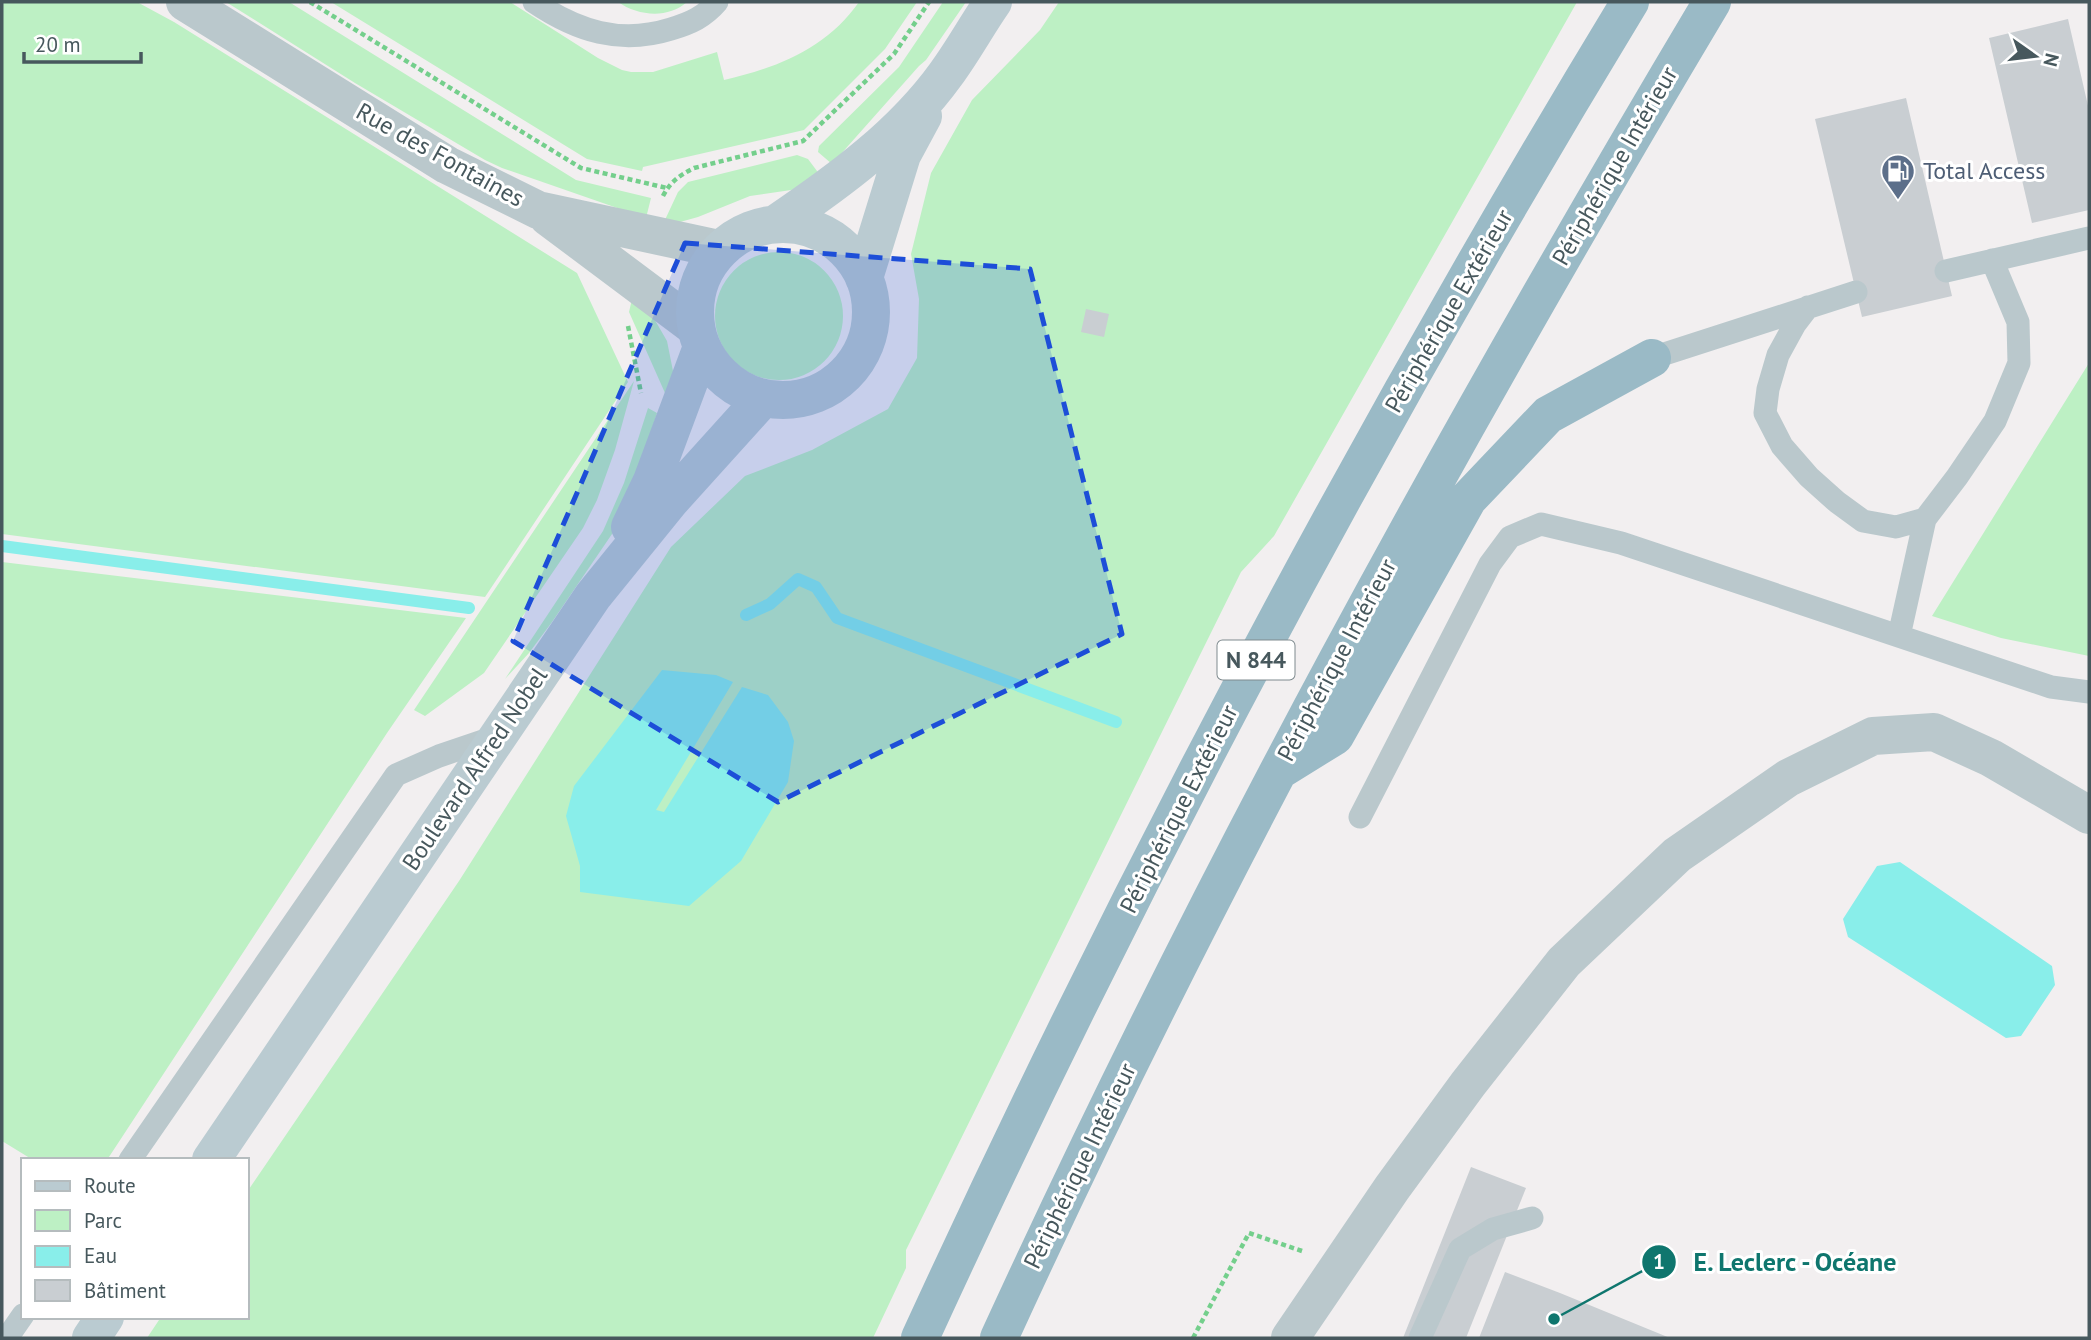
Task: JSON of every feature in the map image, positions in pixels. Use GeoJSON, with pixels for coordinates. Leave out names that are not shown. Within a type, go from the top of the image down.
{"type":"FeatureCollection","features":[{"type":"Feature","properties":{"kind":"highway","name":"Périphérique Extérieur"},"geometry":{"type":"LineString","coordinates":[[920,1338],[1075,1013],[1266,639],[1415,368],[1561,114],[1630,2]]}},
{"type":"Feature","properties":{"kind":"highway","name":"Périphérique Intérieur"},"geometry":{"type":"LineString","coordinates":[[999,1338],[1114,1095],[1364,608],[1511,344],[1712,2]]}},
{"type":"Feature","properties":{"kind":"highway"},"geometry":{"type":"LineString","coordinates":[[1278,771],[1335,736],[1468,499],[1548,415],[1652,358]]}},
{"type":"Feature","properties":{"kind":"main road"},"geometry":{"type":"LineString","coordinates":[[864,278],[902,155],[946,75],[993,2]]}},
{"type":"Feature","properties":{"kind":"main road"},"geometry":{"type":"LineString","coordinates":[[777,223],[829,187],[901,126],[946,75]]}},
{"type":"Feature","properties":{"kind":"main road"},"geometry":{"type":"LineString","coordinates":[[777,223],[808,226],[836,240],[859,265],[870,293],[871,324],[859,359],[837,383],[810,397],[777,401],[747,394],[721,377],[705,356],[698,337],[695,296],[719,249],[744,231],[777,223]]}},
{"type":"Feature","properties":{"kind":"main road"},"geometry":{"type":"LineString","coordinates":[[593,596],[652,481],[698,337]]}},
{"type":"Feature","properties":{"kind":"main road","name":"Boulevard Alfred Nobel"},"geometry":{"type":"LineString","coordinates":[[212,1158],[593,596],[670,501],[763,398]]}},
{"type":"Feature","properties":{"kind":"main road"},"geometry":{"type":"LineString","coordinates":[[91,1338],[104,1319]]}},
{"type":"Feature","properties":{"kind":"street","name":"Rue des Fontaines"},"geometry":{"type":"LineString","coordinates":[[185,2],[447,165],[538,210],[719,249]]}},
{"type":"Feature","properties":{"kind":"street"},"geometry":{"type":"LineString","coordinates":[[538,210],[625,275],[698,337]]}},
{"type":"Feature","properties":{"kind":"street"},"geometry":{"type":"LineString","coordinates":[[1290,1338],[1392,1188],[1468,1084],[1564,962],[1678,855],[1788,778],[1873,736],[1934,732],[1991,758],[2089,815]]}},
{"type":"Feature","properties":{"kind":"lane"},"geometry":{"type":"LineString","coordinates":[[534,2],[553,15],[588,30],[618,36],[651,36],[683,26],[705,16],[716,2]]}},
{"type":"Feature","properties":{"kind":"lane"},"geometry":{"type":"LineString","coordinates":[[1946,271],[2089,238]]}},
{"type":"Feature","properties":{"kind":"lane"},"geometry":{"type":"LineString","coordinates":[[1899,636],[1925,519],[1995,421],[2020,363],[2018,322],[1992,260]]}},
{"type":"Feature","properties":{"kind":"lane"},"geometry":{"type":"LineString","coordinates":[[1652,358],[1856,292]]}},
{"type":"Feature","properties":{"kind":"lane"},"geometry":{"type":"LineString","coordinates":[[1808,307],[1778,355],[1768,389],[1765,413],[1782,446],[1809,477],[1863,521],[1896,527],[1925,519]]}},
{"type":"Feature","properties":{"kind":"lane"},"geometry":{"type":"LineString","coordinates":[[1360,817],[1490,564],[1510,537],[1541,524],[1621,543],[2051,687],[2089,692]]}},
{"type":"Feature","properties":{"kind":"lane"},"geometry":{"type":"LineString","coordinates":[[131,1158],[396,775],[439,756],[498,736]]}},
{"type":"Feature","properties":{"kind":"lane"},"geometry":{"type":"LineString","coordinates":[[1420,1338],[1460,1249],[1493,1229],[1532,1218]]}},
{"type":"Feature","properties":{"kind":"lane"},"geometry":{"type":"LineString","coordinates":[[7,1338],[21,1318]]}},
{"type":"Feature","properties":{"kind":"path"},"geometry":{"type":"LineString","coordinates":[[310,2],[580,168],[667,188]]}},
{"type":"Feature","properties":{"kind":"path"},"geometry":{"type":"LineString","coordinates":[[644,234],[667,188],[678,176],[694,168],[803,141],[894,54],[929,2]]}},
{"type":"Feature","properties":{"kind":"path"},"geometry":{"type":"LineString","coordinates":[[625,275],[626,317],[642,391],[638,404]]}},
{"type":"Feature","properties":{"kind":"path"},"geometry":{"type":"LineString","coordinates":[[1193,1338],[1249,1233],[1308,1255]]}},
{"type":"Feature","properties":{"kind":"highlighted area"},"geometry":{"type":"Polygon","coordinates":[[[685,243],[1030,269],[1122,634],[778,802],[513,641],[685,243]]]}},
{"type":"Feature","properties":{"kind":"green space"},"geometry":{"type":"Polygon","coordinates":[[[2,2],[137,2],[174,22],[577,273],[628,382],[485,597],[2,534],[2,2]]]}},
{"type":"Feature","properties":{"kind":"green space"},"geometry":{"type":"Polygon","coordinates":[[[226,2],[289,2],[576,180],[651,198],[646,218],[485,160],[226,2]]]}},
{"type":"Feature","properties":{"kind":"green space"},"geometry":{"type":"Polygon","coordinates":[[[331,2],[510,2],[598,58],[622,70],[653,72],[717,52],[724,80],[763,69],[799,54],[832,32],[859,2],[917,2],[885,49],[804,130],[643,167],[642,171],[587,159],[331,2]]]}},
{"type":"Feature","properties":{"kind":"green space"},"geometry":{"type":"Polygon","coordinates":[[[618,2],[687,2],[671,11],[653,14],[626,7],[618,2]]]}},
{"type":"Feature","properties":{"kind":"green space"},"geometry":{"type":"Polygon","coordinates":[[[943,2],[966,2],[926,60],[832,164],[818,152],[819,146],[899,67],[943,2]]]}},
{"type":"Feature","properties":{"kind":"green space"},"geometry":{"type":"Polygon","coordinates":[[[1059,2],[1577,2],[1274,536],[1241,572],[906,1250],[906,1268],[873,1338],[147,1338],[160,1319],[248,1319],[248,1191],[459,881],[671,547],[745,476],[812,450],[888,409],[917,358],[919,299],[911,254],[931,173],[972,100],[1040,30],[1059,2]]]}},
{"type":"Feature","properties":{"kind":"green space"},"geometry":{"type":"Polygon","coordinates":[[[797,155],[808,159],[820,175],[798,189],[750,196],[698,217],[680,222],[664,222],[678,192],[688,182],[797,155]]]}},
{"type":"Feature","properties":{"kind":"green space"},"geometry":{"type":"Polygon","coordinates":[[[779,252],[803,257],[824,271],[838,292],[843,316],[838,340],[824,361],[803,375],[779,380],[755,375],[734,361],[720,340],[715,316],[720,292],[734,271],[755,257],[779,252]]]}},
{"type":"Feature","properties":{"kind":"green space"},"geometry":{"type":"Polygon","coordinates":[[[633,295],[652,315],[667,341],[674,376],[665,393],[629,312],[633,295]]]}},
{"type":"Feature","properties":{"kind":"green space"},"geometry":{"type":"Polygon","coordinates":[[[2089,363],[2089,656],[2001,638],[1932,616],[2089,363]]]}},
{"type":"Feature","properties":{"kind":"green space"},"geometry":{"type":"Polygon","coordinates":[[[634,381],[615,450],[597,500],[583,528],[484,673],[425,716],[414,710],[634,381]]]}},
{"type":"Feature","properties":{"kind":"green space"},"geometry":{"type":"Polygon","coordinates":[[[648,408],[657,413],[630,502],[612,534],[552,622],[505,679],[603,531],[624,483],[648,408]]]}},
{"type":"Feature","properties":{"kind":"green space"},"geometry":{"type":"Polygon","coordinates":[[[2,562],[466,618],[387,733],[108,1158],[30,1158],[2,1141],[2,562]]]}},
{"type":"Feature","properties":{"kind":"water"},"geometry":{"type":"Polygon","coordinates":[[[662,670],[716,675],[733,682],[656,810],[664,812],[742,687],[768,695],[788,722],[794,741],[788,782],[741,861],[689,906],[580,892],[580,866],[566,816],[574,786],[662,670]]]}},
{"type":"Feature","properties":{"kind":"water"},"geometry":{"type":"Polygon","coordinates":[[[1900,862],[2052,966],[2055,985],[2021,1036],[2006,1038],[1848,937],[1843,919],[1877,866],[1900,862]]]}},
{"type":"Feature","properties":{"kind":"building"},"geometry":{"type":"Polygon","coordinates":[[[2068,19],[2089,110],[2089,210],[2032,223],[1989,38],[2068,19]]]}},
{"type":"Feature","properties":{"kind":"building"},"geometry":{"type":"Polygon","coordinates":[[[1906,98],[1952,296],[1862,317],[1815,119],[1906,98]]]}},
{"type":"Feature","properties":{"kind":"building"},"geometry":{"type":"Polygon","coordinates":[[[1086,309],[1109,314],[1104,337],[1081,332],[1086,309]]]}},
{"type":"Feature","properties":{"kind":"building"},"geometry":{"type":"Polygon","coordinates":[[[1471,1167],[1526,1188],[1466,1338],[1403,1338],[1471,1167]]]}},
{"type":"Feature","properties":{"kind":"building"},"geometry":{"type":"Polygon","coordinates":[[[1505,1272],[1560,1293],[1670,1338],[1479,1338],[1505,1272]]]}},
{"type":"Feature","properties":{"kind":"waterway"},"geometry":{"type":"LineString","coordinates":[[2,546],[469,608]]}},
{"type":"Feature","properties":{"kind":"waterway"},"geometry":{"type":"LineString","coordinates":[[746,615],[770,604],[798,579],[816,587],[837,618],[1116,722]]}},
{"type":"Feature","properties":{"kind":"place","name":"Total Access"},"geometry":{"type":"Point","coordinates":[1898,201]}},
{"type":"Feature","properties":{"kind":"place","name":"E. Leclerc - Océane"},"geometry":{"type":"Point","coordinates":[1554,1319]}}]}
